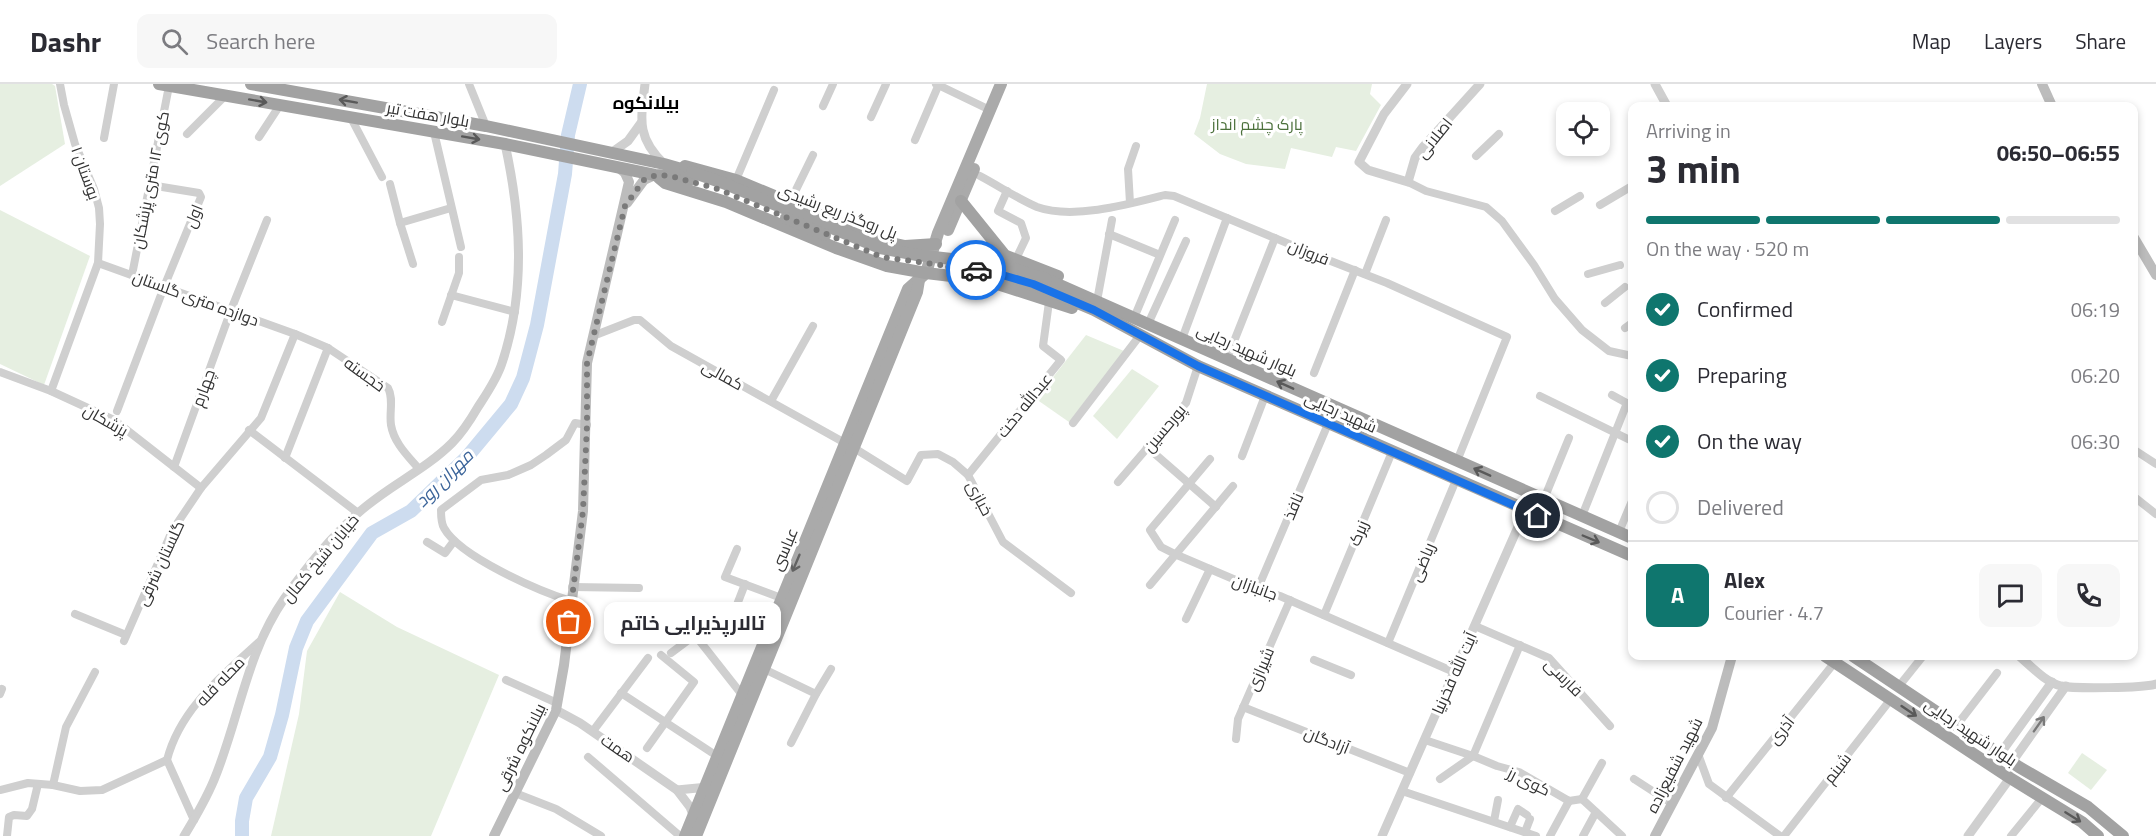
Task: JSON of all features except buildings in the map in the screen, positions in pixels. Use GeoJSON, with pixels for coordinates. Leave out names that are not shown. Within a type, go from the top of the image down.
{"type":"FeatureCollection","features":[{"type":"Feature","properties":{"kind":"highway","name":"بلوار هفت تیر"},"geometry":{"type":"LineString","coordinates":[[251,84],[486,126],[667,165],[691,176]]}},
{"type":"Feature","properties":{"kind":"highway","name":"بلوار هفت تیر"},"geometry":{"type":"LineString","coordinates":[[164,85],[505,144],[656,175],[691,176]]}},
{"type":"Feature","properties":{"kind":"highway"},"geometry":{"type":"LineString","coordinates":[[667,165],[688,166],[736,180],[882,241],[905,246],[936,244]]}},
{"type":"Feature","properties":{"kind":"highway"},"geometry":{"type":"LineString","coordinates":[[656,175],[665,183],[726,202],[804,235],[922,277],[973,278],[1024,291],[1049,302],[1069,307],[1095,305]]}},
{"type":"Feature","properties":{"kind":"highway","name":"پل روگذر ربع رشیدی"},"geometry":{"type":"LineString","coordinates":[[691,176],[723,183],[880,248],[916,255],[1003,265],[1044,283]]}},
{"type":"Feature","properties":{"kind":"highway"},"geometry":{"type":"LineString","coordinates":[[961,201],[1010,259]]}},
{"type":"Feature","properties":{"kind":"highway"},"geometry":{"type":"LineString","coordinates":[[804,235],[818,228],[819,221],[814,213]]}},
{"type":"Feature","properties":{"kind":"highway"},"geometry":{"type":"LineString","coordinates":[[973,278],[970,272],[973,255],[981,250],[991,250],[1069,281],[1095,305]]}},
{"type":"Feature","properties":{"kind":"highway","name":"بلوار شهید رجایی"},"geometry":{"type":"LineString","coordinates":[[1044,283],[1095,305],[1134,318],[1144,329],[1182,339],[1628,536]]}},
{"type":"Feature","properties":{"kind":"highway","name":"شهید رجایی"},"geometry":{"type":"LineString","coordinates":[[1095,305],[1144,329],[1198,366],[1628,554]]}},
{"type":"Feature","properties":{"kind":"highway","name":"بلوار شهید رجایی"},"geometry":{"type":"LineString","coordinates":[[1832,660],[2010,778],[2082,822],[2098,836]]}},
{"type":"Feature","properties":{"kind":"highway","name":"بلوار شهید رجایی"},"geometry":{"type":"LineString","coordinates":[[1859,660],[2012,762],[2088,807],[2123,836]]}},
{"type":"Feature","properties":{"kind":"main road","name":"عباسى"},"geometry":{"type":"LineString","coordinates":[[698,833],[711,786],[850,446],[908,289],[922,277],[936,244],[941,224],[1001,84]]}},
{"type":"Feature","properties":{"kind":"main road","name":"عباسى"},"geometry":{"type":"LineString","coordinates":[[936,244],[944,239],[1008,84]]}},
{"type":"Feature","properties":{"kind":"main road"},"geometry":{"type":"LineString","coordinates":[[2042,84],[2050,102]]}},
{"type":"Feature","properties":{"kind":"main road","name":"بیلانکوه شرقی"},"geometry":{"type":"LineString","coordinates":[[494,836],[556,707],[564,665],[583,511],[587,363],[629,182],[626,173],[619,168]]}},
{"type":"Feature","properties":{"kind":"main road","name":"بیلانکوه شرقی"},"geometry":{"type":"LineString","coordinates":[[625,206],[644,180],[656,175]]}},
{"type":"Feature","properties":{"kind":"main road"},"geometry":{"type":"LineString","coordinates":[[2138,244],[2156,274]]}},
{"type":"Feature","properties":{"kind":"main road","name":"عباسى"},"geometry":{"type":"LineString","coordinates":[[746,699],[764,669],[786,600]]}},
{"type":"Feature","properties":{"kind":"main road"},"geometry":{"type":"LineString","coordinates":[[1728,660],[1728,673]]}},
{"type":"Feature","properties":{"kind":"main road","name":"شهید شفیع‌زاده"},"geometry":{"type":"LineString","coordinates":[[1655,836],[1712,728],[1728,673],[1735,660]]}},
{"type":"Feature","properties":{"kind":"main road","name":"عباسى"},"geometry":{"type":"LineString","coordinates":[[683,836],[711,786]]}},
{"type":"Feature","properties":{"kind":"street","name":"بوستان ۱"},"geometry":{"type":"LineString","coordinates":[[51,391],[98,263],[100,224],[94,189],[75,144],[60,84]]}},
{"type":"Feature","properties":{"kind":"street"},"geometry":{"type":"LineString","coordinates":[[104,138],[114,84]]}},
{"type":"Feature","properties":{"kind":"street"},"geometry":{"type":"LineString","coordinates":[[469,84],[486,126]]}},
{"type":"Feature","properties":{"kind":"street"},"geometry":{"type":"LineString","coordinates":[[611,153],[628,141],[640,123],[645,84]]}},
{"type":"Feature","properties":{"kind":"street"},"geometry":{"type":"LineString","coordinates":[[823,106],[833,84]]}},
{"type":"Feature","properties":{"kind":"street"},"geometry":{"type":"LineString","coordinates":[[871,117],[886,84]]}},
{"type":"Feature","properties":{"kind":"street"},"geometry":{"type":"LineString","coordinates":[[915,140],[938,84],[990,110]]}},
{"type":"Feature","properties":{"kind":"street"},"geometry":{"type":"LineString","coordinates":[[1407,84],[1384,114],[1359,162],[1368,170],[1408,182],[1426,191],[1486,207],[1502,221],[1555,299],[1582,330],[1608,351],[1628,355]]}},
{"type":"Feature","properties":{"kind":"street","name":"اصلانی"},"geometry":{"type":"LineString","coordinates":[[1408,182],[1415,158],[1423,147],[1480,84]]}},
{"type":"Feature","properties":{"kind":"street"},"geometry":{"type":"LineString","coordinates":[[1655,84],[1665,102]]}},
{"type":"Feature","properties":{"kind":"street","name":"کوی ۱۲ متری پزشکان"},"geometry":{"type":"LineString","coordinates":[[132,275],[150,185],[164,85]]}},
{"type":"Feature","properties":{"kind":"street"},"geometry":{"type":"LineString","coordinates":[[736,180],[774,90]]}},
{"type":"Feature","properties":{"kind":"street"},"geometry":{"type":"LineString","coordinates":[[187,134],[225,96]]}},
{"type":"Feature","properties":{"kind":"street"},"geometry":{"type":"LineString","coordinates":[[260,137],[280,105]]}},
{"type":"Feature","properties":{"kind":"street"},"geometry":{"type":"LineString","coordinates":[[351,118],[382,177]]}},
{"type":"Feature","properties":{"kind":"street"},"geometry":{"type":"LineString","coordinates":[[640,123],[649,146],[667,165]]}},
{"type":"Feature","properties":{"kind":"street"},"geometry":{"type":"LineString","coordinates":[[434,132],[461,247]]}},
{"type":"Feature","properties":{"kind":"street"},"geometry":{"type":"LineString","coordinates":[[1476,156],[1499,134]]}},
{"type":"Feature","properties":{"kind":"street","name":"خیابان شیخ کمال"},"geometry":{"type":"LineString","coordinates":[[184,836],[214,781],[246,674],[259,642],[283,601],[307,569],[358,513],[453,442],[488,391],[502,365],[515,312],[520,248],[514,191],[505,144]]}},
{"type":"Feature","properties":{"kind":"street"},"geometry":{"type":"LineString","coordinates":[[1130,203],[1128,169],[1136,146]]}},
{"type":"Feature","properties":{"kind":"street"},"geometry":{"type":"LineString","coordinates":[[790,202],[813,155]]}},
{"type":"Feature","properties":{"kind":"street","name":"فروزان"},"geometry":{"type":"LineString","coordinates":[[980,176],[1038,207],[1064,212],[1130,203],[1165,195],[1174,196],[1365,274],[1507,337],[1457,461]]}},
{"type":"Feature","properties":{"kind":"street"},"geometry":{"type":"LineString","coordinates":[[390,184],[413,264]]}},
{"type":"Feature","properties":{"kind":"street","name":"اول"},"geometry":{"type":"LineString","coordinates":[[150,185],[201,194],[164,287]]}},
{"type":"Feature","properties":{"kind":"street"},"geometry":{"type":"LineString","coordinates":[[1600,205],[1628,188]]}},
{"type":"Feature","properties":{"kind":"street"},"geometry":{"type":"LineString","coordinates":[[1007,191],[998,211],[1021,224],[1026,238],[1010,259]]}},
{"type":"Feature","properties":{"kind":"street"},"geometry":{"type":"LineString","coordinates":[[1555,211],[1580,196]]}},
{"type":"Feature","properties":{"kind":"street"},"geometry":{"type":"LineString","coordinates":[[400,223],[451,208]]}},
{"type":"Feature","properties":{"kind":"street"},"geometry":{"type":"LineString","coordinates":[[1182,339],[1227,218]]}},
{"type":"Feature","properties":{"kind":"street","name":"چهارم"},"geometry":{"type":"LineString","coordinates":[[174,467],[231,310],[267,220]]}},
{"type":"Feature","properties":{"kind":"street"},"geometry":{"type":"LineString","coordinates":[[1095,305],[1112,220]]}},
{"type":"Feature","properties":{"kind":"street"},"geometry":{"type":"LineString","coordinates":[[1134,318],[1175,220]]}},
{"type":"Feature","properties":{"kind":"street"},"geometry":{"type":"LineString","coordinates":[[1365,274],[1386,220]]}},
{"type":"Feature","properties":{"kind":"street"},"geometry":{"type":"LineString","coordinates":[[1109,234],[1160,255]]}},
{"type":"Feature","properties":{"kind":"street"},"geometry":{"type":"LineString","coordinates":[[1227,359],[1275,238]]}},
{"type":"Feature","properties":{"kind":"street"},"geometry":{"type":"LineString","coordinates":[[1073,423],[1144,329],[1186,241]]}},
{"type":"Feature","properties":{"kind":"street"},"geometry":{"type":"LineString","coordinates":[[442,322],[459,273],[459,257]]}},
{"type":"Feature","properties":{"kind":"street","name":"دوازده متری گلستان"},"geometry":{"type":"LineString","coordinates":[[98,263],[295,334]]}},
{"type":"Feature","properties":{"kind":"street"},"geometry":{"type":"LineString","coordinates":[[1588,274],[1620,265]]}},
{"type":"Feature","properties":{"kind":"street"},"geometry":{"type":"LineString","coordinates":[[1314,373],[1355,270]]}},
{"type":"Feature","properties":{"kind":"street"},"geometry":{"type":"LineString","coordinates":[[117,411],[164,287]]}},
{"type":"Feature","properties":{"kind":"street"},"geometry":{"type":"LineString","coordinates":[[1605,303],[1625,287]]}},
{"type":"Feature","properties":{"kind":"street"},"geometry":{"type":"LineString","coordinates":[[451,295],[515,312]]}},
{"type":"Feature","properties":{"kind":"street","name":"عبدالله دخت"},"geometry":{"type":"LineString","coordinates":[[968,476],[1061,360],[1043,346],[1049,302]]}},
{"type":"Feature","properties":{"kind":"street","name":"کمالی"},"geometry":{"type":"LineString","coordinates":[[593,336],[634,320],[640,320],[671,346],[850,446]]}},
{"type":"Feature","properties":{"kind":"street"},"geometry":{"type":"LineString","coordinates":[[771,401],[813,326]]}},
{"type":"Feature","properties":{"kind":"street","name":"خجسته"},"geometry":{"type":"LineString","coordinates":[[295,334],[328,348],[388,387],[394,435],[419,469]]}},
{"type":"Feature","properties":{"kind":"street","name":"گلستان شرقی"},"geometry":{"type":"LineString","coordinates":[[75,614],[125,638],[172,531],[201,488],[261,418],[295,334]]}},
{"type":"Feature","properties":{"kind":"street"},"geometry":{"type":"LineString","coordinates":[[285,458],[328,348]]}},
{"type":"Feature","properties":{"kind":"street","name":"پورحسین"},"geometry":{"type":"LineString","coordinates":[[1118,482],[1186,403],[1198,366]]}},
{"type":"Feature","properties":{"kind":"street","name":"پزشکان"},"geometry":{"type":"LineString","coordinates":[[0,372],[51,391],[114,420],[201,488]]}},
{"type":"Feature","properties":{"kind":"street"},"geometry":{"type":"LineString","coordinates":[[1612,395],[1628,403]]}},
{"type":"Feature","properties":{"kind":"street"},"geometry":{"type":"LineString","coordinates":[[1242,456],[1265,396]]}},
{"type":"Feature","properties":{"kind":"street"},"geometry":{"type":"LineString","coordinates":[[1540,396],[1628,439]]}},
{"type":"Feature","properties":{"kind":"street"},"geometry":{"type":"LineString","coordinates":[[1582,516],[1615,432],[1628,406]]}},
{"type":"Feature","properties":{"kind":"street"},"geometry":{"type":"LineString","coordinates":[[571,601],[553,595],[472,556],[454,541],[443,526],[441,510],[481,480],[508,475],[531,465],[566,440],[575,423],[587,425]]}},
{"type":"Feature","properties":{"kind":"street","name":"نافذ"},"geometry":{"type":"LineString","coordinates":[[1258,588],[1328,424]]}},
{"type":"Feature","properties":{"kind":"street"},"geometry":{"type":"LineString","coordinates":[[249,430],[358,513]]}},
{"type":"Feature","properties":{"kind":"street"},"geometry":{"type":"LineString","coordinates":[[1544,499],[1569,438]]}},
{"type":"Feature","properties":{"kind":"street","name":"خبازی"},"geometry":{"type":"LineString","coordinates":[[850,446],[907,481],[921,455],[938,454],[953,462],[968,476],[1003,542],[1071,593]]}},
{"type":"Feature","properties":{"kind":"street"},"geometry":{"type":"LineString","coordinates":[[1147,447],[1215,507]]}},
{"type":"Feature","properties":{"kind":"street","name":"زیرک"},"geometry":{"type":"LineString","coordinates":[[1324,615],[1392,452]]}},
{"type":"Feature","properties":{"kind":"street"},"geometry":{"type":"LineString","coordinates":[[2138,452],[2156,464]]}},
{"type":"Feature","properties":{"kind":"street","name":"جانبازان"},"geometry":{"type":"LineString","coordinates":[[1210,459],[1150,530],[1161,547],[1290,600],[1454,672]]}},
{"type":"Feature","properties":{"kind":"street","name":"ریاضی"},"geometry":{"type":"LineString","coordinates":[[1388,643],[1456,480]]}},
{"type":"Feature","properties":{"kind":"street"},"geometry":{"type":"LineString","coordinates":[[1150,585],[1233,486]]}},
{"type":"Feature","properties":{"kind":"street"},"geometry":{"type":"LineString","coordinates":[[2138,500],[2156,514]]}},
{"type":"Feature","properties":{"kind":"street","name":"آیت الله فخرنیا"},"geometry":{"type":"LineString","coordinates":[[1382,836],[1525,511]]}},
{"type":"Feature","properties":{"kind":"street"},"geometry":{"type":"LineString","coordinates":[[1619,532],[1628,511]]}},
{"type":"Feature","properties":{"kind":"street"},"geometry":{"type":"LineString","coordinates":[[427,542],[445,553],[454,541]]}},
{"type":"Feature","properties":{"kind":"street"},"geometry":{"type":"LineString","coordinates":[[737,549],[726,577],[786,600]]}},
{"type":"Feature","properties":{"kind":"street"},"geometry":{"type":"LineString","coordinates":[[1186,619],[1210,569]]}},
{"type":"Feature","properties":{"kind":"street"},"geometry":{"type":"LineString","coordinates":[[733,615],[745,584]]}},
{"type":"Feature","properties":{"kind":"street"},"geometry":{"type":"LineString","coordinates":[[572,587],[639,588]]}},
{"type":"Feature","properties":{"kind":"street","name":"شیرازی"},"geometry":{"type":"LineString","coordinates":[[1236,739],[1236,728],[1243,707],[1290,600]]}},
{"type":"Feature","properties":{"kind":"street","name":"فارسی"},"geometry":{"type":"LineString","coordinates":[[1475,626],[1549,658],[1610,726]]}},
{"type":"Feature","properties":{"kind":"street"},"geometry":{"type":"LineString","coordinates":[[671,653],[695,635],[746,699]]}},
{"type":"Feature","properties":{"kind":"street","name":"محله قله"},"geometry":{"type":"LineString","coordinates":[[167,760],[172,742],[196,703],[259,642]]}},
{"type":"Feature","properties":{"kind":"street"},"geometry":{"type":"LineString","coordinates":[[1440,779],[1473,756],[1520,645]]}},
{"type":"Feature","properties":{"kind":"street"},"geometry":{"type":"LineString","coordinates":[[647,748],[694,682],[661,655]]}},
{"type":"Feature","properties":{"kind":"street"},"geometry":{"type":"LineString","coordinates":[[593,731],[648,658]]}},
{"type":"Feature","properties":{"kind":"street"},"geometry":{"type":"LineString","coordinates":[[1314,660],[1351,675]]}},
{"type":"Feature","properties":{"kind":"street","name":"آذری"},"geometry":{"type":"LineString","coordinates":[[1726,798],[1829,660]]}},
{"type":"Feature","properties":{"kind":"street"},"geometry":{"type":"LineString","coordinates":[[1899,686],[1920,660]]}},
{"type":"Feature","properties":{"kind":"street"},"geometry":{"type":"LineString","coordinates":[[2024,660],[2043,677],[2060,686],[2133,687],[2156,684]]}},
{"type":"Feature","properties":{"kind":"street"},"geometry":{"type":"LineString","coordinates":[[764,669],[816,694]]}},
{"type":"Feature","properties":{"kind":"street"},"geometry":{"type":"LineString","coordinates":[[792,743],[831,669]]}},
{"type":"Feature","properties":{"kind":"street"},"geometry":{"type":"LineString","coordinates":[[53,785],[66,726],[95,672]]}},
{"type":"Feature","properties":{"kind":"street"},"geometry":{"type":"LineString","coordinates":[[1957,725],[1997,672]]}},
{"type":"Feature","properties":{"kind":"street"},"geometry":{"type":"LineString","coordinates":[[506,680],[556,707]]}},
{"type":"Feature","properties":{"kind":"street"},"geometry":{"type":"LineString","coordinates":[[2000,754],[2052,681]]}},
{"type":"Feature","properties":{"kind":"street"},"geometry":{"type":"LineString","coordinates":[[2012,762],[2066,686]]}},
{"type":"Feature","properties":{"kind":"street"},"geometry":{"type":"LineString","coordinates":[[621,693],[722,760]]}},
{"type":"Feature","properties":{"kind":"street","name":"شبنم"},"geometry":{"type":"LineString","coordinates":[[1782,836],[1891,699]]}},
{"type":"Feature","properties":{"kind":"street","name":"همت"},"geometry":{"type":"LineString","coordinates":[[556,707],[677,790],[690,807],[698,833]]}},
{"type":"Feature","properties":{"kind":"street","name":"آزادگان"},"geometry":{"type":"LineString","coordinates":[[1243,707],[1410,773]]}},
{"type":"Feature","properties":{"kind":"street","name":"کوی رز"},"geometry":{"type":"LineString","coordinates":[[1425,740],[1519,772],[1569,801],[1582,799]]}},
{"type":"Feature","properties":{"kind":"street"},"geometry":{"type":"LineString","coordinates":[[1698,754],[1708,784],[1782,836]]}},
{"type":"Feature","properties":{"kind":"street"},"geometry":{"type":"LineString","coordinates":[[588,757],[683,836]]}},
{"type":"Feature","properties":{"kind":"street"},"geometry":{"type":"LineString","coordinates":[[0,790],[28,783],[53,785],[80,791],[102,790],[167,760],[194,820]]}},
{"type":"Feature","properties":{"kind":"street"},"geometry":{"type":"LineString","coordinates":[[1602,763],[1582,799],[1622,836]]}},
{"type":"Feature","properties":{"kind":"street"},"geometry":{"type":"LineString","coordinates":[[1968,836],[2010,778]]}},
{"type":"Feature","properties":{"kind":"street"},"geometry":{"type":"LineString","coordinates":[[1634,779],[1671,803]]}},
{"type":"Feature","properties":{"kind":"street"},"geometry":{"type":"LineString","coordinates":[[7,836],[9,817],[27,816],[32,809],[38,784]]}},
{"type":"Feature","properties":{"kind":"street"},"geometry":{"type":"LineString","coordinates":[[677,790],[711,786]]}},
{"type":"Feature","properties":{"kind":"street"},"geometry":{"type":"LineString","coordinates":[[1402,790],[1536,836]]}},
{"type":"Feature","properties":{"kind":"street"},"geometry":{"type":"LineString","coordinates":[[514,793],[556,809],[601,836]]}},
{"type":"Feature","properties":{"kind":"street"},"geometry":{"type":"LineString","coordinates":[[2011,836],[2042,798]]}},
{"type":"Feature","properties":{"kind":"street"},"geometry":{"type":"LineString","coordinates":[[1494,821],[1498,800]]}},
{"type":"Feature","properties":{"kind":"street"},"geometry":{"type":"LineString","coordinates":[[1550,836],[1569,801]]}},
{"type":"Feature","properties":{"kind":"street"},"geometry":{"type":"LineString","coordinates":[[1510,827],[1518,809],[1528,817],[1525,832]]}},
{"type":"Feature","properties":{"kind":"street"},"geometry":{"type":"LineString","coordinates":[[1583,836],[1596,812]]}},
{"type":"Feature","properties":{"kind":"green space"},"geometry":{"type":"Polygon","coordinates":[[[0,84],[52,84],[55,86],[65,144],[0,186],[0,84]]]}},
{"type":"Feature","properties":{"kind":"green space","name":"پارک چشم انداز"},"geometry":{"type":"Polygon","coordinates":[[[1207,84],[1372,84],[1370,94],[1381,105],[1356,151],[1336,147],[1332,157],[1291,148],[1285,169],[1246,164],[1220,154],[1194,134],[1207,84]]]}},
{"type":"Feature","properties":{"kind":"green space"},"geometry":{"type":"Polygon","coordinates":[[[0,210],[90,256],[44,385],[0,364],[0,210]]]}},
{"type":"Feature","properties":{"kind":"green space"},"geometry":{"type":"Polygon","coordinates":[[[1086,335],[1124,351],[1069,422],[1036,399],[1086,335]]]}},
{"type":"Feature","properties":{"kind":"green space"},"geometry":{"type":"Polygon","coordinates":[[[1132,369],[1159,386],[1117,439],[1093,416],[1132,369]]]}},
{"type":"Feature","properties":{"kind":"green space"},"geometry":{"type":"Polygon","coordinates":[[[340,592],[397,627],[499,675],[431,836],[271,836],[299,714],[307,651],[340,592]]]}},
{"type":"Feature","properties":{"kind":"green space"},"geometry":{"type":"Polygon","coordinates":[[[2082,753],[2107,770],[2091,790],[2068,773],[2082,753]]]}},
{"type":"Feature","properties":{"kind":"waterway","name":"مهران رود"},"geometry":{"type":"LineString","coordinates":[[242,836],[246,798],[270,757],[282,715],[296,648],[307,621],[372,533],[411,511],[467,457],[511,404],[523,378],[537,325],[565,174],[568,135],[580,84]]}},
{"type":"Feature","properties":{"kind":"way so far"},"geometry":{"type":"LineString","coordinates":[[569,622],[583,511],[587,363],[625,206],[644,180],[656,175],[670,176],[715,188],[882,257],[976,270]]}},
{"type":"Feature","properties":{"kind":"place","name":"تالارپذیرایی خاتم"},"geometry":{"type":"Point","coordinates":[569,622]}},
{"type":"Feature","properties":{"kind":"district","name":"بیلانکوه"},"geometry":{"type":"Point","coordinates":[646,102]}},
{"type":"Feature","properties":{"kind":"route"},"geometry":{"type":"LineString","coordinates":[[976,270],[1033,284],[1094,310],[1198,366],[1538,516]]}}]}
